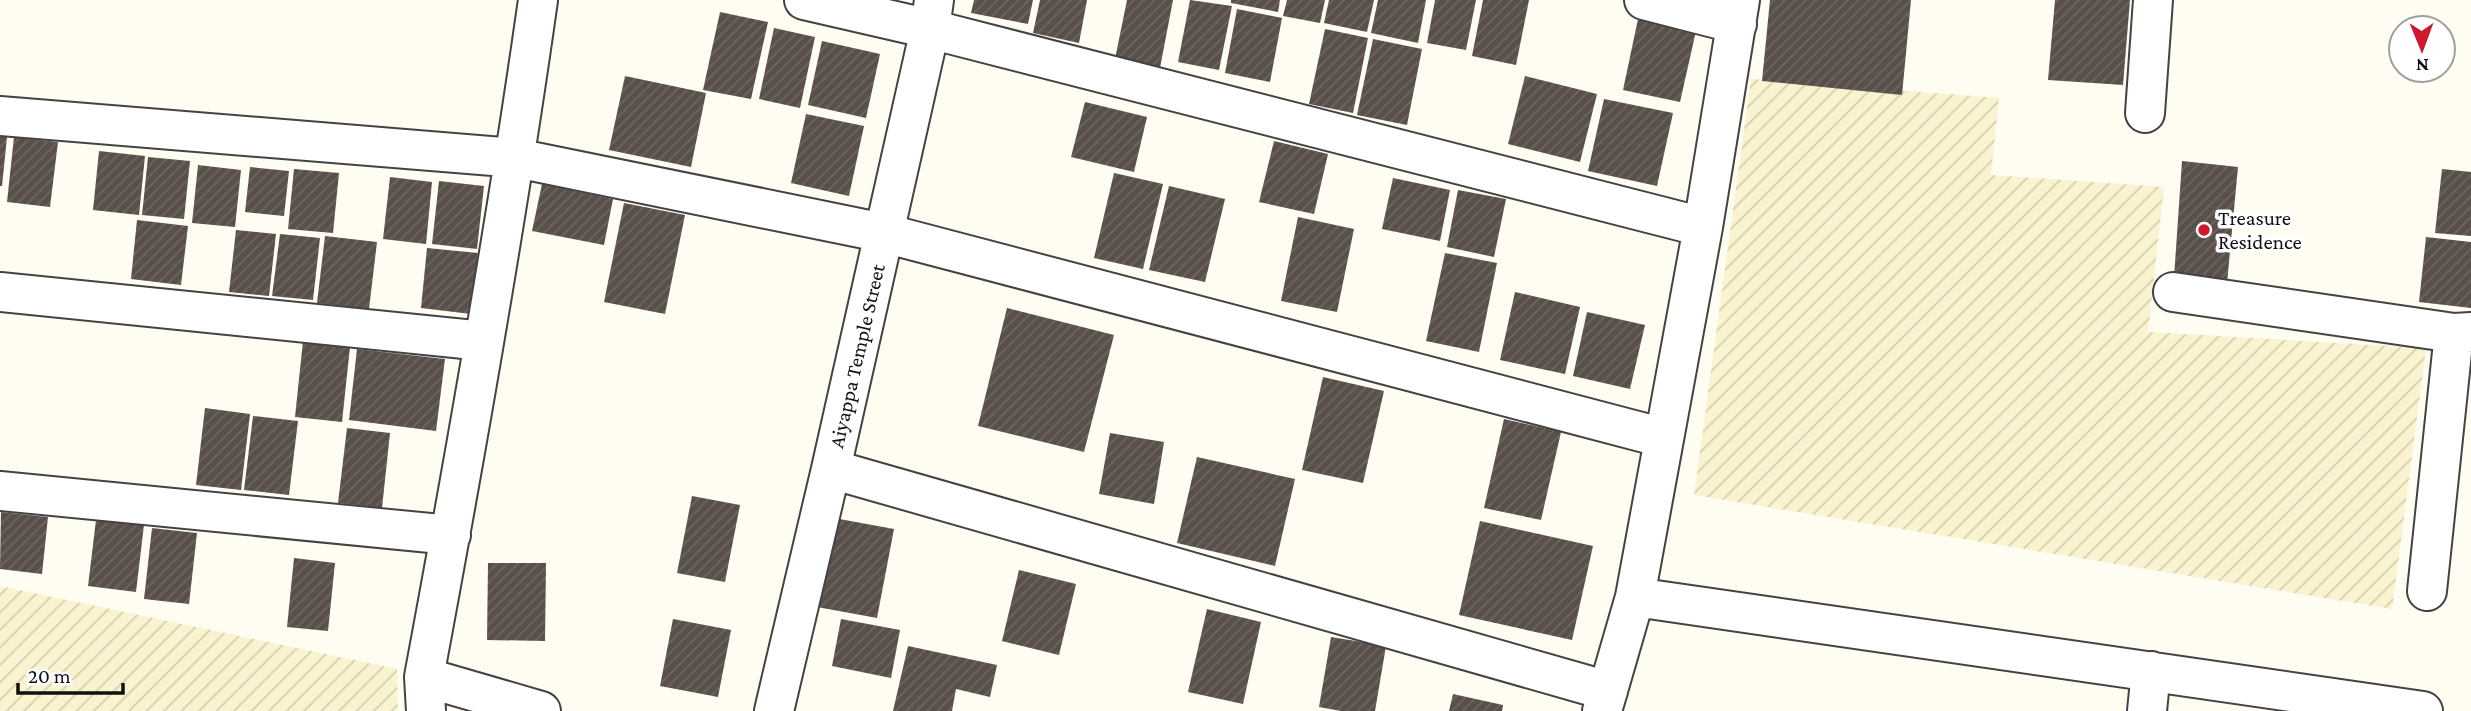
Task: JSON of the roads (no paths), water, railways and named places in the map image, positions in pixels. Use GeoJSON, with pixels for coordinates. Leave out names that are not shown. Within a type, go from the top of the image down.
{"type":"FeatureCollection","features":[{"type":"Feature","properties":{"kind":"street"},"geometry":{"type":"LineString","coordinates":[[538,0],[516,158],[425,694],[541,711]]}},
{"type":"Feature","properties":{"kind":"street"},"geometry":{"type":"LineString","coordinates":[[804,0],[932,15],[1703,227]]}},
{"type":"Feature","properties":{"kind":"street"},"geometry":{"type":"LineString","coordinates":[[831,469],[1605,701],[1635,597],[1703,227],[1739,12],[1644,0]]}},
{"type":"Feature","properties":{"kind":"street"},"geometry":{"type":"LineString","coordinates":[[2145,113],[2153,0]]}},
{"type":"Feature","properties":{"kind":"street","name":"Aiyappa Temple Street"},"geometry":{"type":"LineString","coordinates":[[774,711],[932,15]]}},
{"type":"Feature","properties":{"kind":"street"},"geometry":{"type":"LineString","coordinates":[[0,116],[516,158],[884,233],[1664,438]]}},
{"type":"Feature","properties":{"kind":"street"},"geometry":{"type":"LineString","coordinates":[[0,292],[484,341]]}},
{"type":"Feature","properties":{"kind":"street"},"geometry":{"type":"LineString","coordinates":[[2173,292],[2462,332],[2427,591]]}},
{"type":"Feature","properties":{"kind":"street"},"geometry":{"type":"LineString","coordinates":[[0,491],[451,536]]}},
{"type":"Feature","properties":{"kind":"street"},"geometry":{"type":"LineString","coordinates":[[1635,597],[2423,711]]}},
{"type":"Feature","properties":{"kind":"street"},"geometry":{"type":"LineString","coordinates":[[2147,711],[2151,671]]}},
{"type":"Feature","properties":{"kind":"place","name":"Treasure Residence"},"geometry":{"type":"Point","coordinates":[2204,230]}}]}
